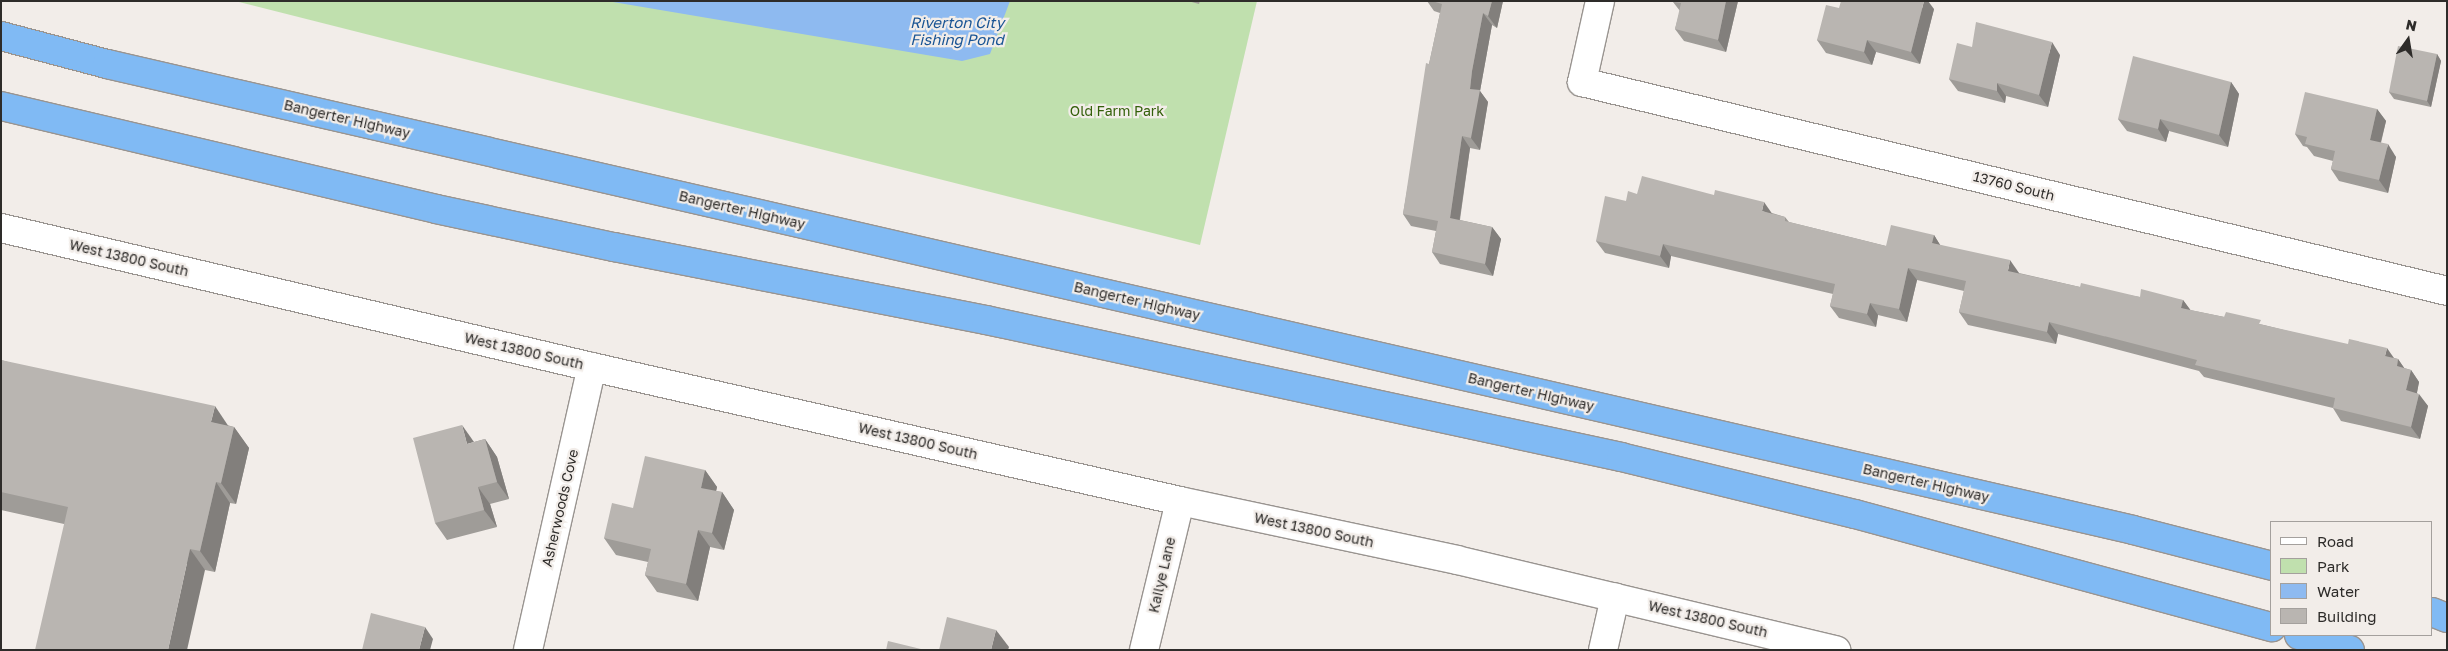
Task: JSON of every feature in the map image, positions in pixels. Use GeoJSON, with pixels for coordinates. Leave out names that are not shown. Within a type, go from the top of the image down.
{"type":"FeatureCollection","features":[{"type":"Feature","properties":{"kind":"highway","name":"Bangerter Highway"},"geometry":{"type":"LineString","coordinates":[[1,36],[107,64],[2133,530],[2270,565]]}},
{"type":"Feature","properties":{"kind":"highway"},"geometry":{"type":"LineString","coordinates":[[1,106],[436,209],[614,248],[986,320],[1621,457],[1873,519],[2270,626]]}},
{"type":"Feature","properties":{"kind":"highway"},"geometry":{"type":"LineString","coordinates":[[2133,530],[2270,553]]}},
{"type":"Feature","properties":{"kind":"highway"},"geometry":{"type":"LineString","coordinates":[[2433,593],[2447,597]]}},
{"type":"Feature","properties":{"kind":"highway"},"geometry":{"type":"LineString","coordinates":[[2433,612],[2447,618]]}},
{"type":"Feature","properties":{"kind":"highway"},"geometry":{"type":"LineString","coordinates":[[2301,636],[2341,650]]}},
{"type":"Feature","properties":{"kind":"highway"},"geometry":{"type":"LineString","coordinates":[[2301,636],[2350,650]]}},
{"type":"Feature","properties":{"kind":"street","name":"13760 South"},"geometry":{"type":"LineString","coordinates":[[1600,1],[1582,82],[2447,291]]}},
{"type":"Feature","properties":{"kind":"street","name":"West 13800 South"},"geometry":{"type":"LineString","coordinates":[[1,228],[592,367],[1180,501],[1615,597],[1836,650]]}},
{"type":"Feature","properties":{"kind":"street","name":"Asherwoods Cove"},"geometry":{"type":"LineString","coordinates":[[528,650],[592,367]]}},
{"type":"Feature","properties":{"kind":"street","name":"Kailye Lane"},"geometry":{"type":"LineString","coordinates":[[1144,650],[1180,501]]}},
{"type":"Feature","properties":{"kind":"street"},"geometry":{"type":"LineString","coordinates":[[1603,650],[1615,597]]}},
{"type":"Feature","properties":{"kind":"green space","name":"Old Farm Park"},"geometry":{"type":"Polygon","coordinates":[[[235,1],[1257,1],[1200,245],[235,1]]]}},
{"type":"Feature","properties":{"kind":"water","name":"Riverton City Fishing Pond"},"geometry":{"type":"Polygon","coordinates":[[[607,1],[1010,1],[990,54],[962,61],[607,1]]]}},
{"type":"Feature","properties":{"kind":"building"},"geometry":{"type":"Polygon","coordinates":[[[1432,1],[1492,1],[1488,16],[1483,13],[1470,89],[1480,90],[1471,138],[1462,136],[1450,218],[1492,227],[1485,264],[1432,252],[1438,221],[1403,214],[1426,63],[1429,64],[1442,4],[1432,1]]]}},
{"type":"Feature","properties":{"kind":"building"},"geometry":{"type":"Polygon","coordinates":[[[1674,1],[1726,1],[1718,40],[1675,29],[1681,3],[1674,1]]]}},
{"type":"Feature","properties":{"kind":"building"},"geometry":{"type":"Polygon","coordinates":[[[1841,1],[1924,1],[1911,52],[1867,40],[1864,52],[1817,40],[1826,5],[1839,8],[1841,1]]]}},
{"type":"Feature","properties":{"kind":"building"},"geometry":{"type":"Polygon","coordinates":[[[1976,22],[2052,42],[2039,95],[1997,83],[1997,91],[1949,79],[1957,43],[1972,47],[1976,22]]]}},
{"type":"Feature","properties":{"kind":"building"},"geometry":{"type":"Polygon","coordinates":[[[2398,46],[2437,54],[2427,101],[2389,92],[2398,46]]]}},
{"type":"Feature","properties":{"kind":"building"},"geometry":{"type":"Polygon","coordinates":[[[2133,56],[2231,82],[2219,135],[2160,119],[2158,129],[2118,119],[2133,56]]]}},
{"type":"Feature","properties":{"kind":"building"},"geometry":{"type":"Polygon","coordinates":[[[2305,92],[2377,109],[2370,140],[2388,144],[2379,180],[2331,169],[2335,151],[2305,144],[2307,137],[2295,134],[2305,92]]]}},
{"type":"Feature","properties":{"kind":"building"},"geometry":{"type":"Polygon","coordinates":[[[1642,176],[1714,195],[1715,190],[1764,202],[1762,211],[1785,217],[1785,221],[1886,246],[1891,225],[1934,235],[1932,243],[2010,260],[2008,271],[2080,287],[2081,283],[2140,297],[2141,289],[2183,300],[2181,308],[2224,317],[2226,312],[2261,320],[2259,324],[2348,344],[2349,339],[2387,348],[2385,356],[2398,359],[2397,366],[2411,370],[2406,390],[2419,394],[2411,427],[2333,408],[2335,398],[2195,365],[2197,360],[2049,322],[2047,332],[1959,312],[1966,281],[1908,268],[1899,309],[1870,303],[1867,314],[1830,306],[1835,284],[1663,244],[1660,256],[1596,241],[1605,196],[1626,201],[1628,191],[1637,194],[1642,176]]]}},
{"type":"Feature","properties":{"kind":"building"},"geometry":{"type":"Polygon","coordinates":[[[1,360],[215,406],[211,422],[234,427],[221,483],[216,482],[200,551],[190,549],[168,650],[35,650],[68,507],[1,492],[1,360]]]}},
{"type":"Feature","properties":{"kind":"building"},"geometry":{"type":"Polygon","coordinates":[[[462,425],[467,444],[485,439],[497,482],[478,487],[484,510],[435,523],[413,438],[462,425]]]}},
{"type":"Feature","properties":{"kind":"building"},"geometry":{"type":"Polygon","coordinates":[[[645,456],[705,470],[701,488],[722,492],[712,533],[698,530],[686,584],[645,575],[651,549],[604,538],[612,503],[633,508],[645,456]]]}},
{"type":"Feature","properties":{"kind":"building"},"geometry":{"type":"Polygon","coordinates":[[[371,613],[425,627],[419,650],[362,650],[371,613]]]}},
{"type":"Feature","properties":{"kind":"building"},"geometry":{"type":"Polygon","coordinates":[[[947,617],[996,630],[991,650],[939,650],[947,617]]]}},
{"type":"Feature","properties":{"kind":"building"},"geometry":{"type":"Polygon","coordinates":[[[888,641],[925,650],[886,650],[888,641]]]}}]}
